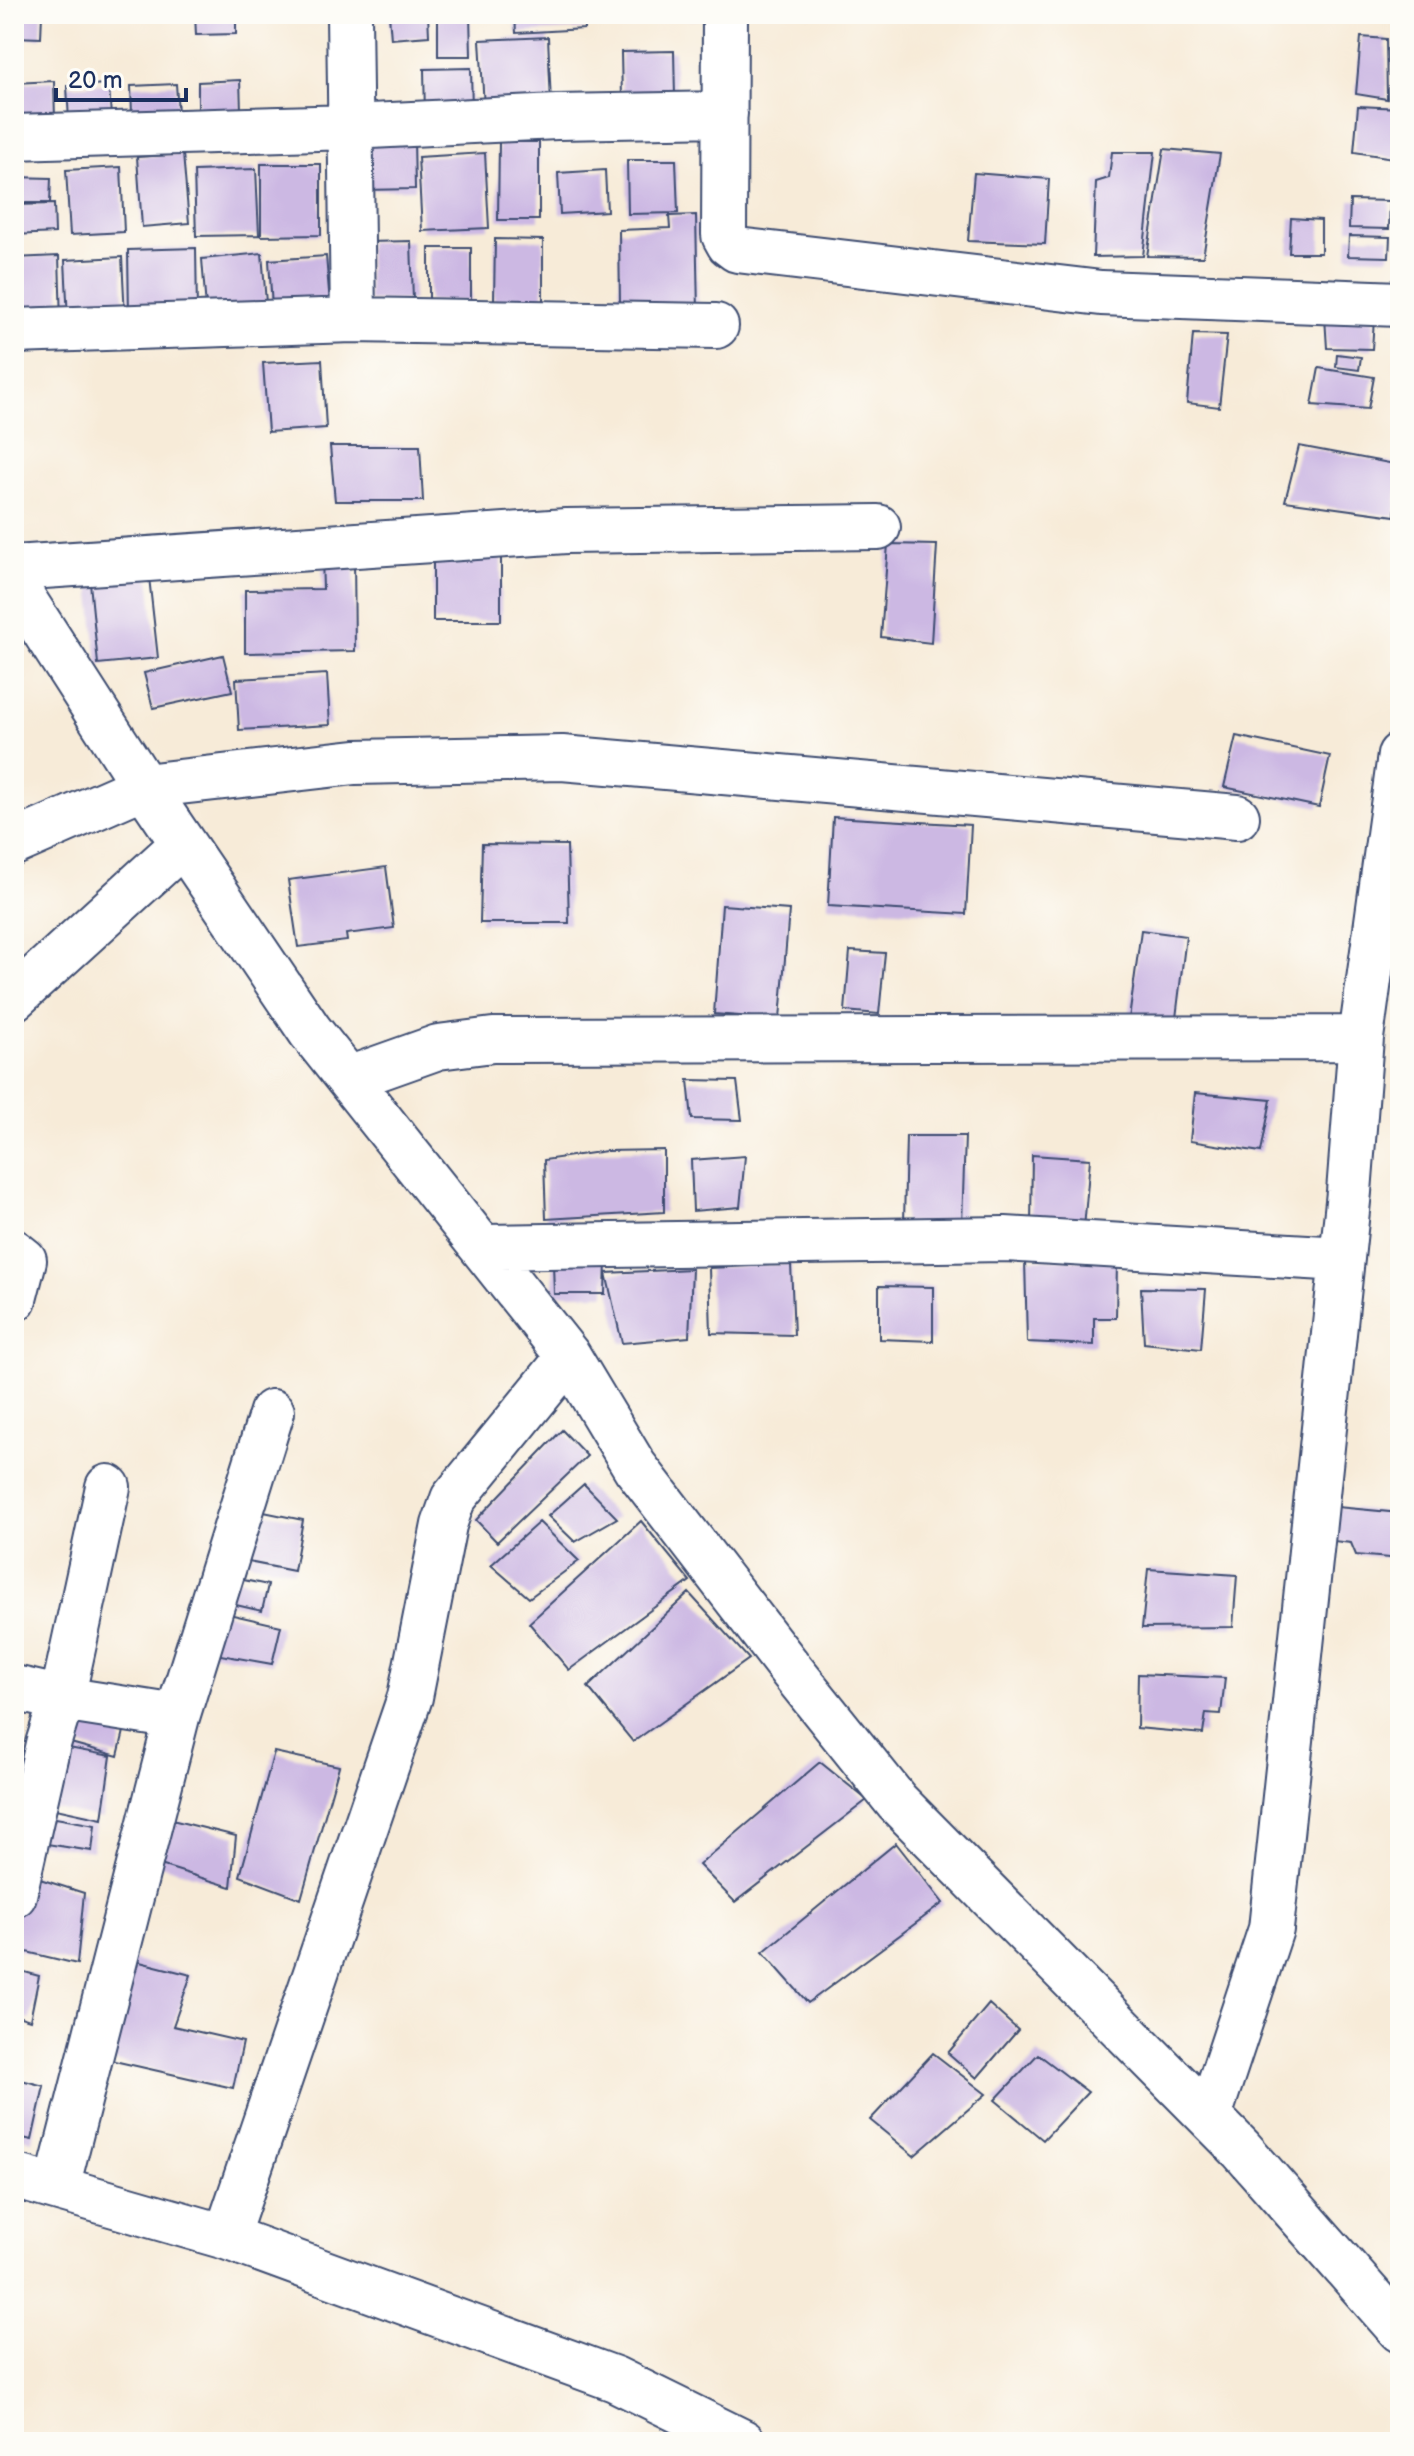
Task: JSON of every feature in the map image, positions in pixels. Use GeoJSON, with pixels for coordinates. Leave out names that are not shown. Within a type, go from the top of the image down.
{"type":"FeatureCollection","features":[{"type":"Feature","properties":{"kind":"street"},"geometry":{"type":"LineString","coordinates":[[349,14],[353,320]]}},
{"type":"Feature","properties":{"kind":"street"},"geometry":{"type":"LineString","coordinates":[[725,14],[724,235],[737,250],[1101,293],[1400,304]]}},
{"type":"Feature","properties":{"kind":"street"},"geometry":{"type":"LineString","coordinates":[[14,137],[557,117],[725,114]]}},
{"type":"Feature","properties":{"kind":"street"},"geometry":{"type":"LineString","coordinates":[[14,331],[353,320],[716,326]]}},
{"type":"Feature","properties":{"kind":"street"},"geometry":{"type":"LineString","coordinates":[[14,568],[566,531],[878,527]]}},
{"type":"Feature","properties":{"kind":"street"},"geometry":{"type":"LineString","coordinates":[[14,584],[144,786],[310,1031],[569,1357],[635,1467],[792,1671],[897,1802],[1252,2161],[1400,2330]]}},
{"type":"Feature","properties":{"kind":"street"},"geometry":{"type":"LineString","coordinates":[[1209,2116],[1271,1929],[1342,1259],[1361,1038],[1400,755]]}},
{"type":"Feature","properties":{"kind":"street"},"geometry":{"type":"LineString","coordinates":[[14,843],[144,786],[355,762],[562,758],[1237,817]]}},
{"type":"Feature","properties":{"kind":"street"},"geometry":{"type":"LineString","coordinates":[[14,998],[183,844]]}},
{"type":"Feature","properties":{"kind":"street"},"geometry":{"type":"LineString","coordinates":[[348,1079],[438,1047],[493,1040],[1361,1038]]}},
{"type":"Feature","properties":{"kind":"street"},"geometry":{"type":"LineString","coordinates":[[482,1247],[1005,1239],[1342,1259]]}},
{"type":"Feature","properties":{"kind":"street"},"geometry":{"type":"LineString","coordinates":[[14,1252],[24,1260],[14,1299]]}},
{"type":"Feature","properties":{"kind":"street"},"geometry":{"type":"LineString","coordinates":[[226,2237],[410,1697],[444,1525],[453,1499],[569,1357]]}},
{"type":"Feature","properties":{"kind":"street"},"geometry":{"type":"LineString","coordinates":[[57,2187],[177,1717],[272,1412]]}},
{"type":"Feature","properties":{"kind":"street"},"geometry":{"type":"LineString","coordinates":[[14,1895],[48,1744],[62,1699],[108,1487]]}},
{"type":"Feature","properties":{"kind":"street"},"geometry":{"type":"LineString","coordinates":[[14,1688],[62,1699],[177,1717]]}},
{"type":"Feature","properties":{"kind":"street"},"geometry":{"type":"LineString","coordinates":[[14,2176],[226,2237],[615,2379],[743,2442]]}},
{"type":"Feature","properties":{"kind":"building"},"geometry":{"type":"Polygon","coordinates":[[[14,14],[42,14],[41,38],[14,37],[14,14]]]}},
{"type":"Feature","properties":{"kind":"building"},"geometry":{"type":"Polygon","coordinates":[[[195,14],[236,14],[236,34],[196,35],[195,14]]]}},
{"type":"Feature","properties":{"kind":"building"},"geometry":{"type":"Polygon","coordinates":[[[389,14],[428,14],[429,36],[391,39],[389,14]]]}},
{"type":"Feature","properties":{"kind":"building"},"geometry":{"type":"Polygon","coordinates":[[[438,14],[470,14],[471,56],[438,56],[438,14]]]}},
{"type":"Feature","properties":{"kind":"building"},"geometry":{"type":"Polygon","coordinates":[[[515,14],[583,14],[584,29],[516,33],[515,14]]]}},
{"type":"Feature","properties":{"kind":"building"},"geometry":{"type":"Polygon","coordinates":[[[662,14],[700,14],[700,19],[662,20],[662,14]]]}},
{"type":"Feature","properties":{"kind":"building"},"geometry":{"type":"Polygon","coordinates":[[[1381,14],[1400,14],[1400,23],[1379,19],[1381,14]]]}},
{"type":"Feature","properties":{"kind":"building"},"geometry":{"type":"Polygon","coordinates":[[[548,37],[551,104],[484,107],[480,40],[548,37]]]}},
{"type":"Feature","properties":{"kind":"building"},"geometry":{"type":"Polygon","coordinates":[[[1361,37],[1386,39],[1387,99],[1356,94],[1361,37]]]}},
{"type":"Feature","properties":{"kind":"building"},"geometry":{"type":"Polygon","coordinates":[[[674,51],[675,97],[622,99],[621,52],[674,51]]]}},
{"type":"Feature","properties":{"kind":"building"},"geometry":{"type":"Polygon","coordinates":[[[471,68],[472,112],[425,114],[424,69],[471,68]]]}},
{"type":"Feature","properties":{"kind":"building"},"geometry":{"type":"Polygon","coordinates":[[[240,80],[241,111],[198,112],[198,82],[240,80]]]}},
{"type":"Feature","properties":{"kind":"building"},"geometry":{"type":"Polygon","coordinates":[[[54,81],[55,120],[14,121],[14,83],[54,81]]]}},
{"type":"Feature","properties":{"kind":"building"},"geometry":{"type":"Polygon","coordinates":[[[109,84],[111,118],[69,120],[67,86],[109,84]]]}},
{"type":"Feature","properties":{"kind":"building"},"geometry":{"type":"Polygon","coordinates":[[[176,84],[178,113],[132,114],[131,86],[176,84]]]}},
{"type":"Feature","properties":{"kind":"building"},"geometry":{"type":"Polygon","coordinates":[[[1358,106],[1400,108],[1400,159],[1354,152],[1358,106]]]}},
{"type":"Feature","properties":{"kind":"building"},"geometry":{"type":"Polygon","coordinates":[[[414,140],[415,189],[364,190],[362,142],[414,140]]]}},
{"type":"Feature","properties":{"kind":"building"},"geometry":{"type":"Polygon","coordinates":[[[499,142],[539,142],[539,220],[498,220],[499,142]]]}},
{"type":"Feature","properties":{"kind":"building"},"geometry":{"type":"Polygon","coordinates":[[[1164,149],[1220,154],[1203,257],[1147,256],[1164,149]]]}},
{"type":"Feature","properties":{"kind":"building"},"geometry":{"type":"Polygon","coordinates":[[[1112,152],[1155,152],[1143,256],[1093,257],[1096,182],[1109,178],[1112,152]]]}},
{"type":"Feature","properties":{"kind":"building"},"geometry":{"type":"Polygon","coordinates":[[[485,153],[489,228],[422,231],[418,157],[485,153]]]}},
{"type":"Feature","properties":{"kind":"building"},"geometry":{"type":"Polygon","coordinates":[[[183,154],[189,223],[142,227],[137,157],[183,154]]]}},
{"type":"Feature","properties":{"kind":"building"},"geometry":{"type":"Polygon","coordinates":[[[627,160],[676,160],[678,213],[628,214],[627,160]]]}},
{"type":"Feature","properties":{"kind":"building"},"geometry":{"type":"Polygon","coordinates":[[[261,164],[321,164],[321,235],[261,236],[261,164]]]}},
{"type":"Feature","properties":{"kind":"building"},"geometry":{"type":"Polygon","coordinates":[[[121,167],[124,232],[70,235],[66,170],[121,167]]]}},
{"type":"Feature","properties":{"kind":"building"},"geometry":{"type":"Polygon","coordinates":[[[256,169],[259,235],[196,236],[194,171],[256,169]]]}},
{"type":"Feature","properties":{"kind":"building"},"geometry":{"type":"Polygon","coordinates":[[[605,170],[607,211],[560,214],[558,173],[605,170]]]}},
{"type":"Feature","properties":{"kind":"building"},"geometry":{"type":"Polygon","coordinates":[[[974,173],[1049,179],[1045,244],[968,241],[974,173]]]}},
{"type":"Feature","properties":{"kind":"building"},"geometry":{"type":"Polygon","coordinates":[[[14,177],[51,178],[50,203],[14,203],[14,177]]]}},
{"type":"Feature","properties":{"kind":"building"},"geometry":{"type":"Polygon","coordinates":[[[1350,200],[1390,201],[1389,229],[1349,228],[1350,200]]]}},
{"type":"Feature","properties":{"kind":"building"},"geometry":{"type":"Polygon","coordinates":[[[54,204],[55,233],[14,235],[14,205],[54,204]]]}},
{"type":"Feature","properties":{"kind":"building"},"geometry":{"type":"Polygon","coordinates":[[[696,215],[698,312],[620,305],[619,230],[670,228],[669,216],[696,215]]]}},
{"type":"Feature","properties":{"kind":"building"},"geometry":{"type":"Polygon","coordinates":[[[1291,218],[1321,220],[1321,253],[1289,253],[1291,218]]]}},
{"type":"Feature","properties":{"kind":"building"},"geometry":{"type":"Polygon","coordinates":[[[1349,236],[1390,237],[1389,257],[1348,256],[1349,236]]]}},
{"type":"Feature","properties":{"kind":"building"},"geometry":{"type":"Polygon","coordinates":[[[495,239],[543,240],[543,301],[494,301],[495,239]]]}},
{"type":"Feature","properties":{"kind":"building"},"geometry":{"type":"Polygon","coordinates":[[[411,241],[413,300],[369,301],[368,242],[411,241]]]}},
{"type":"Feature","properties":{"kind":"building"},"geometry":{"type":"Polygon","coordinates":[[[196,248],[197,314],[129,315],[128,250],[196,248]]]}},
{"type":"Feature","properties":{"kind":"building"},"geometry":{"type":"Polygon","coordinates":[[[429,248],[471,248],[471,301],[429,301],[429,248]]]}},
{"type":"Feature","properties":{"kind":"building"},"geometry":{"type":"Polygon","coordinates":[[[262,253],[266,303],[206,308],[202,259],[262,253]]]}},
{"type":"Feature","properties":{"kind":"building"},"geometry":{"type":"Polygon","coordinates":[[[59,256],[61,322],[14,324],[14,258],[59,256]]]}},
{"type":"Feature","properties":{"kind":"building"},"geometry":{"type":"Polygon","coordinates":[[[326,256],[330,304],[272,308],[269,260],[326,256]]]}},
{"type":"Feature","properties":{"kind":"building"},"geometry":{"type":"Polygon","coordinates":[[[122,257],[125,317],[68,320],[65,260],[122,257]]]}},
{"type":"Feature","properties":{"kind":"building"},"geometry":{"type":"Polygon","coordinates":[[[1325,317],[1374,319],[1372,349],[1327,348],[1325,317]]]}},
{"type":"Feature","properties":{"kind":"building"},"geometry":{"type":"Polygon","coordinates":[[[1193,334],[1227,335],[1219,407],[1187,403],[1193,334]]]}},
{"type":"Feature","properties":{"kind":"building"},"geometry":{"type":"Polygon","coordinates":[[[1337,354],[1361,357],[1359,370],[1336,367],[1337,354]]]}},
{"type":"Feature","properties":{"kind":"building"},"geometry":{"type":"Polygon","coordinates":[[[322,360],[326,428],[268,432],[263,363],[322,360]]]}},
{"type":"Feature","properties":{"kind":"building"},"geometry":{"type":"Polygon","coordinates":[[[1319,368],[1374,377],[1368,409],[1312,405],[1319,368]]]}},
{"type":"Feature","properties":{"kind":"building"},"geometry":{"type":"Polygon","coordinates":[[[330,446],[420,446],[423,501],[335,501],[330,446]]]}},
{"type":"Feature","properties":{"kind":"building"},"geometry":{"type":"Polygon","coordinates":[[[1299,446],[1400,465],[1395,516],[1285,501],[1299,446]]]}},
{"type":"Feature","properties":{"kind":"building"},"geometry":{"type":"Polygon","coordinates":[[[888,544],[937,545],[931,643],[881,637],[888,544]]]}},
{"type":"Feature","properties":{"kind":"building"},"geometry":{"type":"Polygon","coordinates":[[[322,557],[354,557],[355,651],[245,653],[245,590],[323,589],[322,557]]]}},
{"type":"Feature","properties":{"kind":"building"},"geometry":{"type":"Polygon","coordinates":[[[433,558],[501,558],[501,621],[433,621],[433,558]]]}},
{"type":"Feature","properties":{"kind":"building"},"geometry":{"type":"Polygon","coordinates":[[[149,577],[158,658],[98,664],[90,583],[149,577]]]}},
{"type":"Feature","properties":{"kind":"building"},"geometry":{"type":"Polygon","coordinates":[[[223,655],[232,691],[153,708],[144,673],[223,655]]]}},
{"type":"Feature","properties":{"kind":"building"},"geometry":{"type":"Polygon","coordinates":[[[327,674],[330,725],[239,730],[236,679],[327,674]]]}},
{"type":"Feature","properties":{"kind":"building"},"geometry":{"type":"Polygon","coordinates":[[[1236,736],[1330,756],[1319,807],[1224,787],[1236,736]]]}},
{"type":"Feature","properties":{"kind":"building"},"geometry":{"type":"Polygon","coordinates":[[[833,817],[971,825],[966,914],[828,906],[833,817]]]}},
{"type":"Feature","properties":{"kind":"building"},"geometry":{"type":"Polygon","coordinates":[[[482,844],[567,845],[569,923],[480,923],[482,844]]]}},
{"type":"Feature","properties":{"kind":"building"},"geometry":{"type":"Polygon","coordinates":[[[386,867],[394,928],[346,934],[347,941],[298,947],[288,880],[386,867]]]}},
{"type":"Feature","properties":{"kind":"building"},"geometry":{"type":"Polygon","coordinates":[[[722,905],[789,910],[780,1019],[714,1014],[722,905]]]}},
{"type":"Feature","properties":{"kind":"building"},"geometry":{"type":"Polygon","coordinates":[[[1141,930],[1186,936],[1175,1026],[1129,1019],[1141,930]]]}},
{"type":"Feature","properties":{"kind":"building"},"geometry":{"type":"Polygon","coordinates":[[[850,951],[885,953],[879,1014],[845,1011],[850,951]]]}},
{"type":"Feature","properties":{"kind":"building"},"geometry":{"type":"Polygon","coordinates":[[[688,1080],[737,1081],[742,1120],[692,1119],[688,1080]]]}},
{"type":"Feature","properties":{"kind":"building"},"geometry":{"type":"Polygon","coordinates":[[[1195,1093],[1271,1100],[1261,1152],[1190,1141],[1195,1093]]]}},
{"type":"Feature","properties":{"kind":"building"},"geometry":{"type":"Polygon","coordinates":[[[906,1136],[965,1136],[962,1225],[904,1223],[906,1136]]]}},
{"type":"Feature","properties":{"kind":"building"},"geometry":{"type":"Polygon","coordinates":[[[664,1150],[664,1212],[546,1219],[544,1160],[606,1151],[664,1150]]]}},
{"type":"Feature","properties":{"kind":"building"},"geometry":{"type":"Polygon","coordinates":[[[1032,1155],[1090,1159],[1084,1228],[1031,1226],[1032,1155]]]}},
{"type":"Feature","properties":{"kind":"building"},"geometry":{"type":"Polygon","coordinates":[[[745,1156],[740,1207],[693,1211],[691,1160],[745,1156]]]}},
{"type":"Feature","properties":{"kind":"building"},"geometry":{"type":"Polygon","coordinates":[[[606,1259],[605,1294],[554,1294],[553,1262],[606,1259]]]}},
{"type":"Feature","properties":{"kind":"building"},"geometry":{"type":"Polygon","coordinates":[[[1025,1259],[1117,1261],[1116,1318],[1094,1318],[1094,1345],[1027,1342],[1025,1259]]]}},
{"type":"Feature","properties":{"kind":"building"},"geometry":{"type":"Polygon","coordinates":[[[791,1264],[794,1335],[711,1333],[709,1268],[791,1264]]]}},
{"type":"Feature","properties":{"kind":"building"},"geometry":{"type":"Polygon","coordinates":[[[692,1269],[689,1337],[622,1343],[606,1273],[692,1269]]]}},
{"type":"Feature","properties":{"kind":"building"},"geometry":{"type":"Polygon","coordinates":[[[879,1286],[933,1287],[933,1341],[879,1339],[879,1286]]]}},
{"type":"Feature","properties":{"kind":"building"},"geometry":{"type":"Polygon","coordinates":[[[1141,1288],[1206,1289],[1201,1349],[1144,1343],[1141,1288]]]}},
{"type":"Feature","properties":{"kind":"building"},"geometry":{"type":"Polygon","coordinates":[[[562,1430],[587,1456],[497,1542],[476,1520],[562,1430]]]}},
{"type":"Feature","properties":{"kind":"building"},"geometry":{"type":"Polygon","coordinates":[[[584,1484],[617,1518],[575,1542],[548,1516],[584,1484]]]}},
{"type":"Feature","properties":{"kind":"building"},"geometry":{"type":"Polygon","coordinates":[[[1316,1505],[1400,1513],[1400,1559],[1356,1555],[1351,1543],[1334,1541],[1331,1558],[1316,1505]]]}},
{"type":"Feature","properties":{"kind":"building"},"geometry":{"type":"Polygon","coordinates":[[[249,1509],[303,1520],[294,1571],[238,1560],[249,1509]]]}},
{"type":"Feature","properties":{"kind":"building"},"geometry":{"type":"Polygon","coordinates":[[[641,1521],[690,1581],[569,1670],[529,1623],[641,1521]]]}},
{"type":"Feature","properties":{"kind":"building"},"geometry":{"type":"Polygon","coordinates":[[[539,1522],[579,1561],[529,1598],[491,1565],[539,1522]]]}},
{"type":"Feature","properties":{"kind":"building"},"geometry":{"type":"Polygon","coordinates":[[[1148,1569],[1237,1575],[1233,1627],[1142,1628],[1148,1569]]]}},
{"type":"Feature","properties":{"kind":"building"},"geometry":{"type":"Polygon","coordinates":[[[229,1577],[268,1585],[262,1611],[223,1602],[229,1577]]]}},
{"type":"Feature","properties":{"kind":"building"},"geometry":{"type":"Polygon","coordinates":[[[689,1593],[749,1659],[633,1742],[588,1687],[689,1593]]]}},
{"type":"Feature","properties":{"kind":"building"},"geometry":{"type":"Polygon","coordinates":[[[220,1612],[281,1626],[272,1664],[209,1653],[220,1612]]]}},
{"type":"Feature","properties":{"kind":"building"},"geometry":{"type":"Polygon","coordinates":[[[1138,1674],[1225,1678],[1221,1714],[1206,1713],[1203,1734],[1137,1728],[1138,1674]]]}},
{"type":"Feature","properties":{"kind":"building"},"geometry":{"type":"Polygon","coordinates":[[[64,1716],[125,1727],[118,1756],[56,1739],[64,1716]]]}},
{"type":"Feature","properties":{"kind":"building"},"geometry":{"type":"Polygon","coordinates":[[[48,1744],[111,1756],[102,1819],[42,1806],[48,1744]]]}},
{"type":"Feature","properties":{"kind":"building"},"geometry":{"type":"Polygon","coordinates":[[[274,1752],[339,1766],[301,1899],[240,1876],[274,1752]]]}},
{"type":"Feature","properties":{"kind":"building"},"geometry":{"type":"Polygon","coordinates":[[[820,1762],[867,1800],[735,1902],[699,1865],[820,1762]]]}},
{"type":"Feature","properties":{"kind":"building"},"geometry":{"type":"Polygon","coordinates":[[[39,1815],[95,1825],[92,1851],[34,1842],[39,1815]]]}},
{"type":"Feature","properties":{"kind":"building"},"geometry":{"type":"Polygon","coordinates":[[[152,1815],[236,1836],[231,1887],[141,1859],[152,1815]]]}},
{"type":"Feature","properties":{"kind":"building"},"geometry":{"type":"Polygon","coordinates":[[[896,1843],[943,1903],[808,2003],[763,1952],[896,1843]]]}},
{"type":"Feature","properties":{"kind":"building"},"geometry":{"type":"Polygon","coordinates":[[[24,1874],[84,1893],[77,1964],[14,1949],[14,1921],[24,1874]]]}},
{"type":"Feature","properties":{"kind":"building"},"geometry":{"type":"Polygon","coordinates":[[[116,1956],[191,1975],[173,2026],[243,2042],[233,2088],[101,2058],[116,1956]]]}},
{"type":"Feature","properties":{"kind":"building"},"geometry":{"type":"Polygon","coordinates":[[[14,1969],[39,1976],[30,2020],[14,2015],[14,1969]]]}},
{"type":"Feature","properties":{"kind":"building"},"geometry":{"type":"Polygon","coordinates":[[[989,2004],[1018,2030],[977,2078],[948,2053],[989,2004]]]}},
{"type":"Feature","properties":{"kind":"building"},"geometry":{"type":"Polygon","coordinates":[[[933,2053],[986,2094],[914,2156],[870,2120],[933,2053]]]}},
{"type":"Feature","properties":{"kind":"building"},"geometry":{"type":"Polygon","coordinates":[[[1038,2054],[1088,2092],[1043,2140],[995,2100],[1038,2054]]]}},
{"type":"Feature","properties":{"kind":"building"},"geometry":{"type":"Polygon","coordinates":[[[14,2078],[44,2086],[32,2140],[14,2136],[14,2078]]]}}]}
